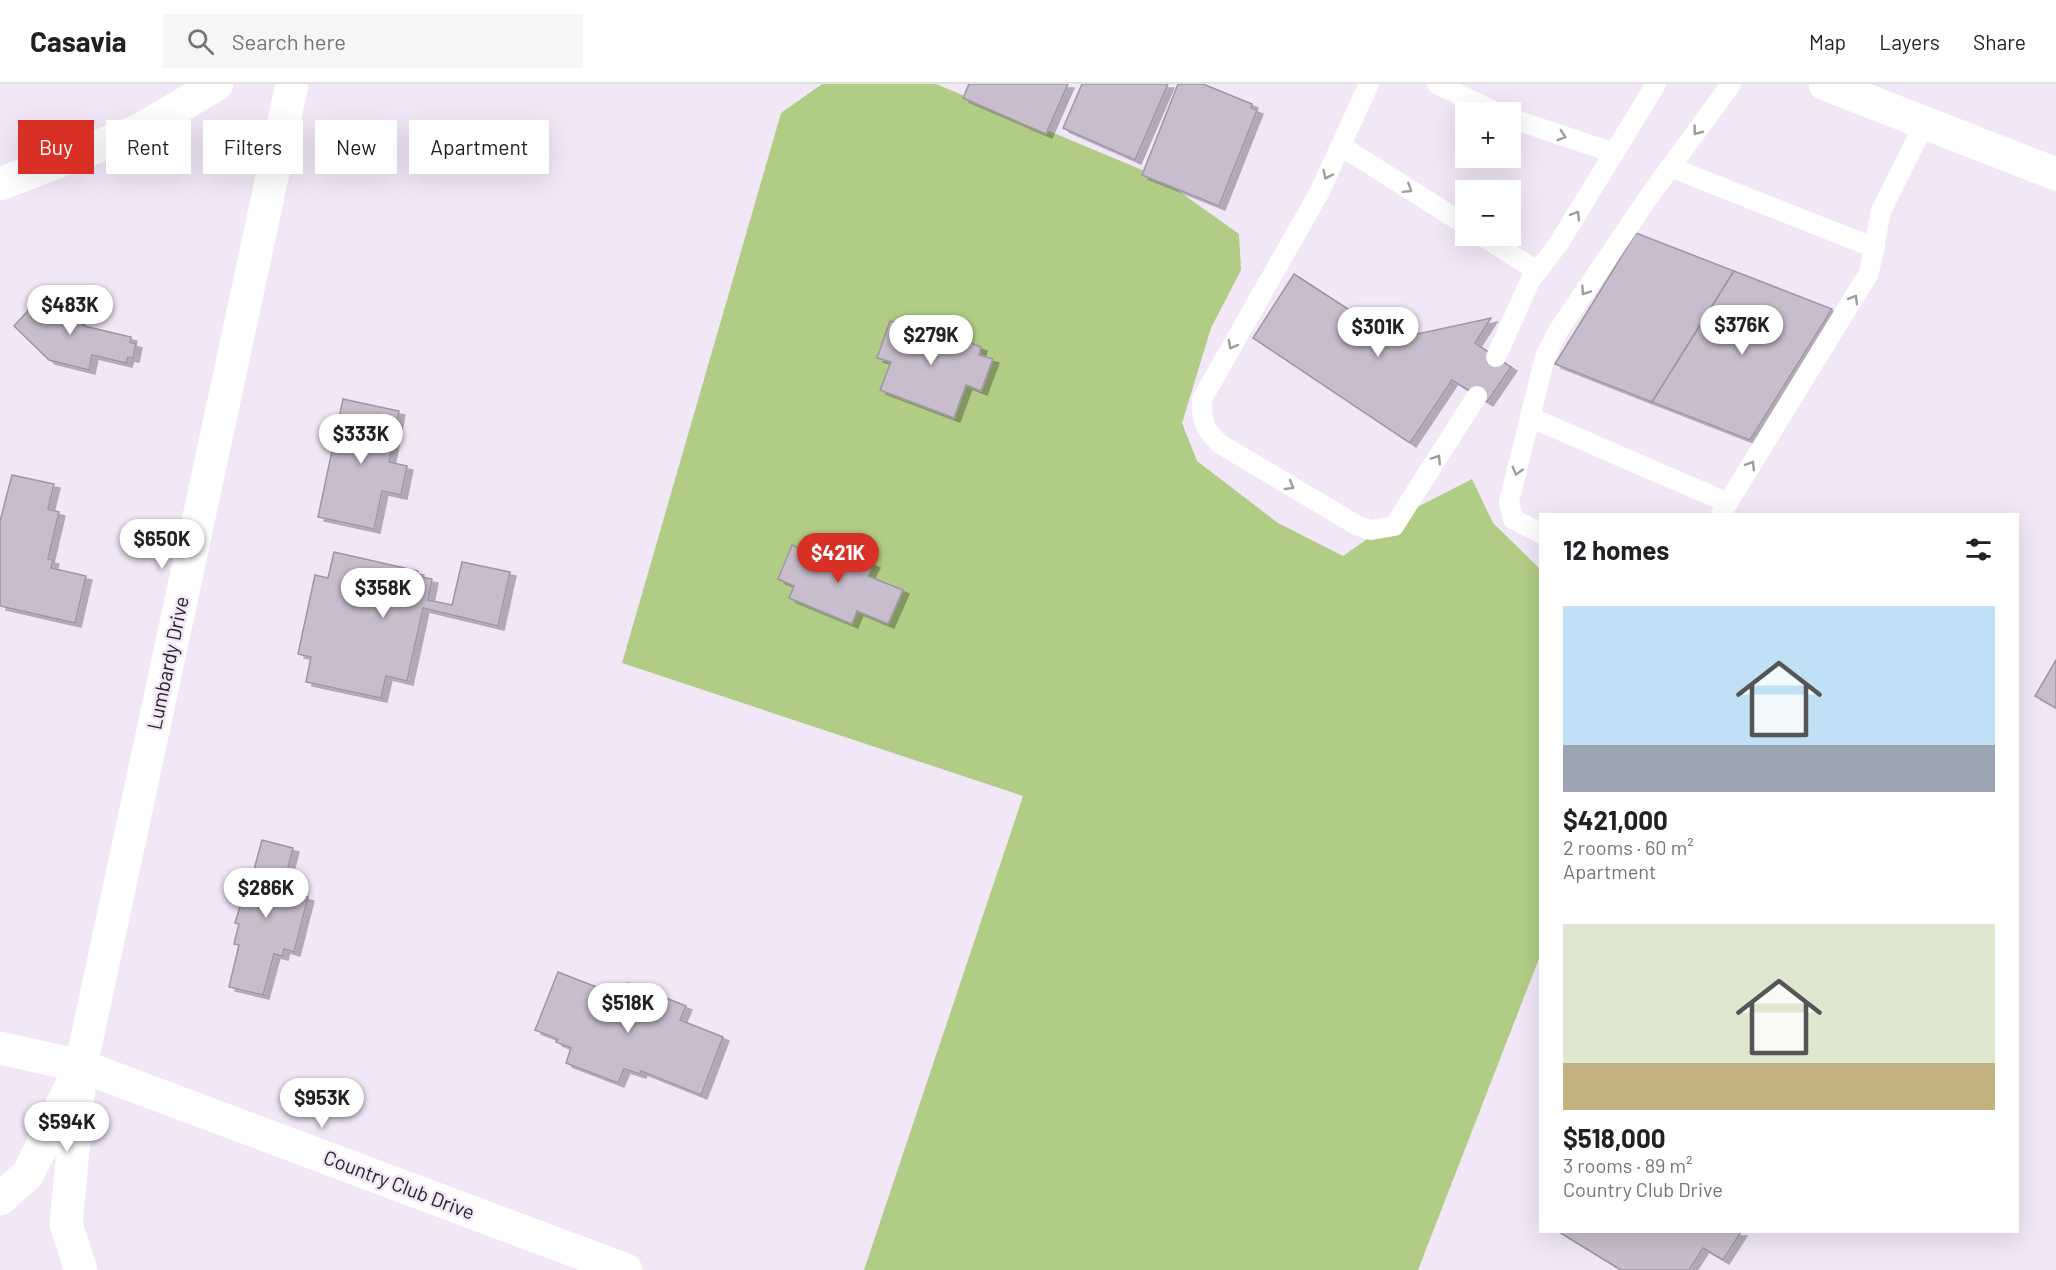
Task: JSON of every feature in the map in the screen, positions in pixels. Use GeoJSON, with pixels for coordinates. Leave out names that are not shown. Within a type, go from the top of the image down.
{"type":"FeatureCollection","features":[{"type":"Feature","properties":{"kind":"street"},"geometry":{"type":"LineString","coordinates":[[0,184],[140,130],[217,84]]}},
{"type":"Feature","properties":{"kind":"street","name":"Lumbardy Drive"},"geometry":{"type":"LineString","coordinates":[[81,1066],[292,84]]}},
{"type":"Feature","properties":{"kind":"street"},"geometry":{"type":"LineString","coordinates":[[1825,84],[2056,174]]}},
{"type":"Feature","properties":{"kind":"street","name":"Country Club Drive"},"geometry":{"type":"LineString","coordinates":[[0,1048],[81,1066],[626,1270]]}},
{"type":"Feature","properties":{"kind":"street"},"geometry":{"type":"LineString","coordinates":[[0,1199],[28,1174],[81,1066]]}},
{"type":"Feature","properties":{"kind":"street"},"geometry":{"type":"LineString","coordinates":[[81,1066],[66,1224],[81,1270]]}},
{"type":"Feature","properties":{"kind":"lane"},"geometry":{"type":"LineString","coordinates":[[1369,84],[1319,193],[1202,399],[1201,416],[1205,430],[1220,444],[1358,526],[1371,530],[1394,526],[1477,396]]}},
{"type":"Feature","properties":{"kind":"lane"},"geometry":{"type":"LineString","coordinates":[[1437,84],[1475,102]]}},
{"type":"Feature","properties":{"kind":"lane"},"geometry":{"type":"LineString","coordinates":[[1496,357],[1530,280],[1559,243],[1656,84]]}},
{"type":"Feature","properties":{"kind":"lane"},"geometry":{"type":"LineString","coordinates":[[1539,532],[1514,519],[1509,502],[1532,418],[1545,357],[1558,331],[1670,167],[1731,84]]}},
{"type":"Feature","properties":{"kind":"lane"},"geometry":{"type":"LineString","coordinates":[[1521,122],[1614,153]]}},
{"type":"Feature","properties":{"kind":"lane"},"geometry":{"type":"LineString","coordinates":[[1532,418],[1724,509],[1869,273],[1881,211],[1925,123]]}},
{"type":"Feature","properties":{"kind":"lane"},"geometry":{"type":"LineString","coordinates":[[1341,146],[1455,218]]}},
{"type":"Feature","properties":{"kind":"lane"},"geometry":{"type":"LineString","coordinates":[[1670,167],[1875,248]]}},
{"type":"Feature","properties":{"kind":"lane"},"geometry":{"type":"LineString","coordinates":[[1498,246],[1537,271]]}},
{"type":"Feature","properties":{"kind":"green space"},"geometry":{"type":"Polygon","coordinates":[[[822,84],[936,84],[1159,177],[1239,234],[1241,270],[1211,328],[1182,423],[1197,461],[1278,523],[1343,556],[1400,516],[1472,479],[1493,523],[1539,568],[1539,959],[1418,1270],[864,1270],[1023,796],[622,663],[781,113],[822,84]]]}},
{"type":"Feature","properties":{"kind":"building"},"geometry":{"type":"Polygon","coordinates":[[[969,84],[1068,84],[1046,134],[963,98],[969,84]]]}},
{"type":"Feature","properties":{"kind":"building"},"geometry":{"type":"Polygon","coordinates":[[[1082,84],[1168,84],[1135,160],[1063,128],[1082,84]]]}},
{"type":"Feature","properties":{"kind":"building"},"geometry":{"type":"Polygon","coordinates":[[[1178,84],[1203,84],[1252,104],[1251,108],[1257,110],[1219,206],[1142,175],[1178,84]]]}},
{"type":"Feature","properties":{"kind":"building"},"geometry":{"type":"Polygon","coordinates":[[[1636,233],[1734,271],[1652,402],[1555,364],[1636,233]]]}},
{"type":"Feature","properties":{"kind":"building"},"geometry":{"type":"Polygon","coordinates":[[[1734,271],[1832,309],[1750,440],[1652,402],[1734,271]]]}},
{"type":"Feature","properties":{"kind":"building"},"geometry":{"type":"Polygon","coordinates":[[[1294,274],[1394,339],[1491,318],[1475,343],[1511,367],[1487,402],[1452,380],[1410,443],[1253,338],[1294,274]]]}},
{"type":"Feature","properties":{"kind":"building"},"geometry":{"type":"Polygon","coordinates":[[[47,290],[84,326],[131,337],[130,342],[136,344],[133,358],[128,357],[126,363],[92,355],[89,370],[49,360],[14,326],[47,290]]]}},
{"type":"Feature","properties":{"kind":"building"},"geometry":{"type":"Polygon","coordinates":[[[906,318],[981,347],[979,355],[993,359],[981,391],[966,385],[954,418],[880,390],[891,362],[877,358],[890,321],[903,325],[906,318]]]}},
{"type":"Feature","properties":{"kind":"building"},"geometry":{"type":"Polygon","coordinates":[[[343,399],[399,411],[389,462],[407,466],[401,495],[382,491],[374,529],[318,517],[343,399]]]}},
{"type":"Feature","properties":{"kind":"building"},"geometry":{"type":"Polygon","coordinates":[[[12,475],[54,484],[48,509],[59,512],[48,559],[53,560],[51,568],[86,576],[75,623],[0,606],[0,521],[12,475]]]}},
{"type":"Feature","properties":{"kind":"building"},"geometry":{"type":"Polygon","coordinates":[[[815,539],[874,564],[868,576],[903,590],[888,624],[857,611],[852,624],[789,598],[794,586],[778,579],[792,545],[809,553],[815,539]]]}},
{"type":"Feature","properties":{"kind":"building"},"geometry":{"type":"Polygon","coordinates":[[[334,552],[418,571],[417,576],[432,579],[428,600],[452,605],[462,562],[510,572],[498,626],[423,608],[407,681],[386,676],[381,698],[306,682],[311,657],[298,654],[315,575],[328,578],[334,552]]]}},
{"type":"Feature","properties":{"kind":"building"},"geometry":{"type":"Polygon","coordinates":[[[2056,660],[2056,708],[2035,696],[2056,660]]]}},
{"type":"Feature","properties":{"kind":"building"},"geometry":{"type":"Polygon","coordinates":[[[262,840],[293,848],[282,891],[308,897],[294,952],[284,949],[282,956],[274,954],[263,995],[229,987],[239,945],[234,944],[239,924],[235,923],[248,880],[251,881],[262,840]]]}},
{"type":"Feature","properties":{"kind":"building"},"geometry":{"type":"Polygon","coordinates":[[[558,972],[622,997],[628,983],[686,1006],[680,1020],[723,1037],[701,1095],[641,1071],[640,1074],[624,1069],[618,1083],[566,1063],[571,1048],[556,1042],[558,1039],[535,1030],[558,972]]]}},
{"type":"Feature","properties":{"kind":"building"},"geometry":{"type":"Polygon","coordinates":[[[1561,1233],[1740,1233],[1723,1260],[1703,1248],[1689,1270],[1621,1270],[1561,1233]]]}}]}
